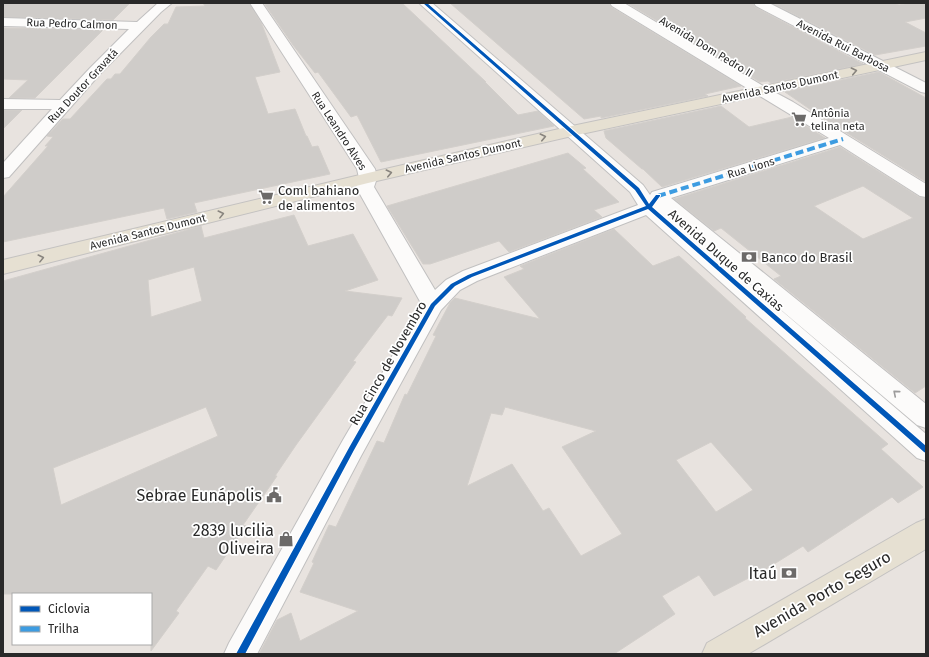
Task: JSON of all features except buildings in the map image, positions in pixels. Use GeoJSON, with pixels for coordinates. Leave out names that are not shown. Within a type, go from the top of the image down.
{"type":"FeatureCollection","features":[{"type":"Feature","properties":{"kind":"main road","name":"Avenida Santos Dumont"},"geometry":{"type":"LineString","coordinates":[[3,267],[368,178],[572,131],[926,56]]}},
{"type":"Feature","properties":{"kind":"main road","name":"Avenida Porto Seguro"},"geometry":{"type":"LineString","coordinates":[[718,654],[926,533]]}},
{"type":"Feature","properties":{"kind":"street","name":"Rua Doutor Gravatá"},"geometry":{"type":"LineString","coordinates":[[3,173],[95,71],[166,3]]}},
{"type":"Feature","properties":{"kind":"street","name":"Rua Leandro Alves"},"geometry":{"type":"LineString","coordinates":[[256,3],[366,169],[368,178],[365,187],[433,305]]}},
{"type":"Feature","properties":{"kind":"street","name":"Avenida Duque de Caxias"},"geometry":{"type":"LineString","coordinates":[[425,3],[648,197],[926,450]]}},
{"type":"Feature","properties":{"kind":"street","name":"Avenida Dom Pedro II"},"geometry":{"type":"LineString","coordinates":[[616,3],[687,41],[767,89],[788,105],[926,192]]}},
{"type":"Feature","properties":{"kind":"street","name":"Avenida Dom Pedro II"},"geometry":{"type":"LineString","coordinates":[[632,3],[687,41]]}},
{"type":"Feature","properties":{"kind":"street","name":"Avenida Rui Barbosa"},"geometry":{"type":"LineString","coordinates":[[766,4],[926,89]]}},
{"type":"Feature","properties":{"kind":"street","name":"Rua Pedro Calmon"},"geometry":{"type":"LineString","coordinates":[[3,22],[141,26]]}},
{"type":"Feature","properties":{"kind":"street"},"geometry":{"type":"LineString","coordinates":[[3,104],[65,105]]}},
{"type":"Feature","properties":{"kind":"street","name":"Rua Lions"},"geometry":{"type":"LineString","coordinates":[[648,197],[844,139]]}},
{"type":"Feature","properties":{"kind":"street","name":"Avenida Duque de Caxias"},"geometry":{"type":"LineString","coordinates":[[648,197],[926,418]]}},
{"type":"Feature","properties":{"kind":"street","name":"Rua Cinco de Novembro"},"geometry":{"type":"LineString","coordinates":[[240,654],[352,448],[433,305],[453,285],[470,276],[648,197]]}},
{"type":"Feature","properties":{"kind":"marked path"},"geometry":{"type":"LineString","coordinates":[[658,196],[843,139]]}},
{"type":"Feature","properties":{"kind":"cycle path"},"geometry":{"type":"LineString","coordinates":[[425,3],[637,189],[649,207],[926,450]]}},
{"type":"Feature","properties":{"kind":"cycle path"},"geometry":{"type":"LineString","coordinates":[[240,654],[352,448],[433,305],[453,285],[470,276],[649,207],[658,196]]}},
{"type":"Feature","properties":{"kind":"place","name":"Antônia telina neta"},"geometry":{"type":"Point","coordinates":[799,119]}},
{"type":"Feature","properties":{"kind":"place","name":"Coml bahiano de alimentos"},"geometry":{"type":"Point","coordinates":[266,197]}},
{"type":"Feature","properties":{"kind":"place","name":"Banco do Brasil"},"geometry":{"type":"Point","coordinates":[749,257]}},
{"type":"Feature","properties":{"kind":"place","name":"Sebrae Eunápolis"},"geometry":{"type":"Point","coordinates":[274,495]}},
{"type":"Feature","properties":{"kind":"place","name":"2839 lucilia Oliveira"},"geometry":{"type":"Point","coordinates":[286,539]}},
{"type":"Feature","properties":{"kind":"place","name":"Itaú"},"geometry":{"type":"Point","coordinates":[789,573]}}]}
